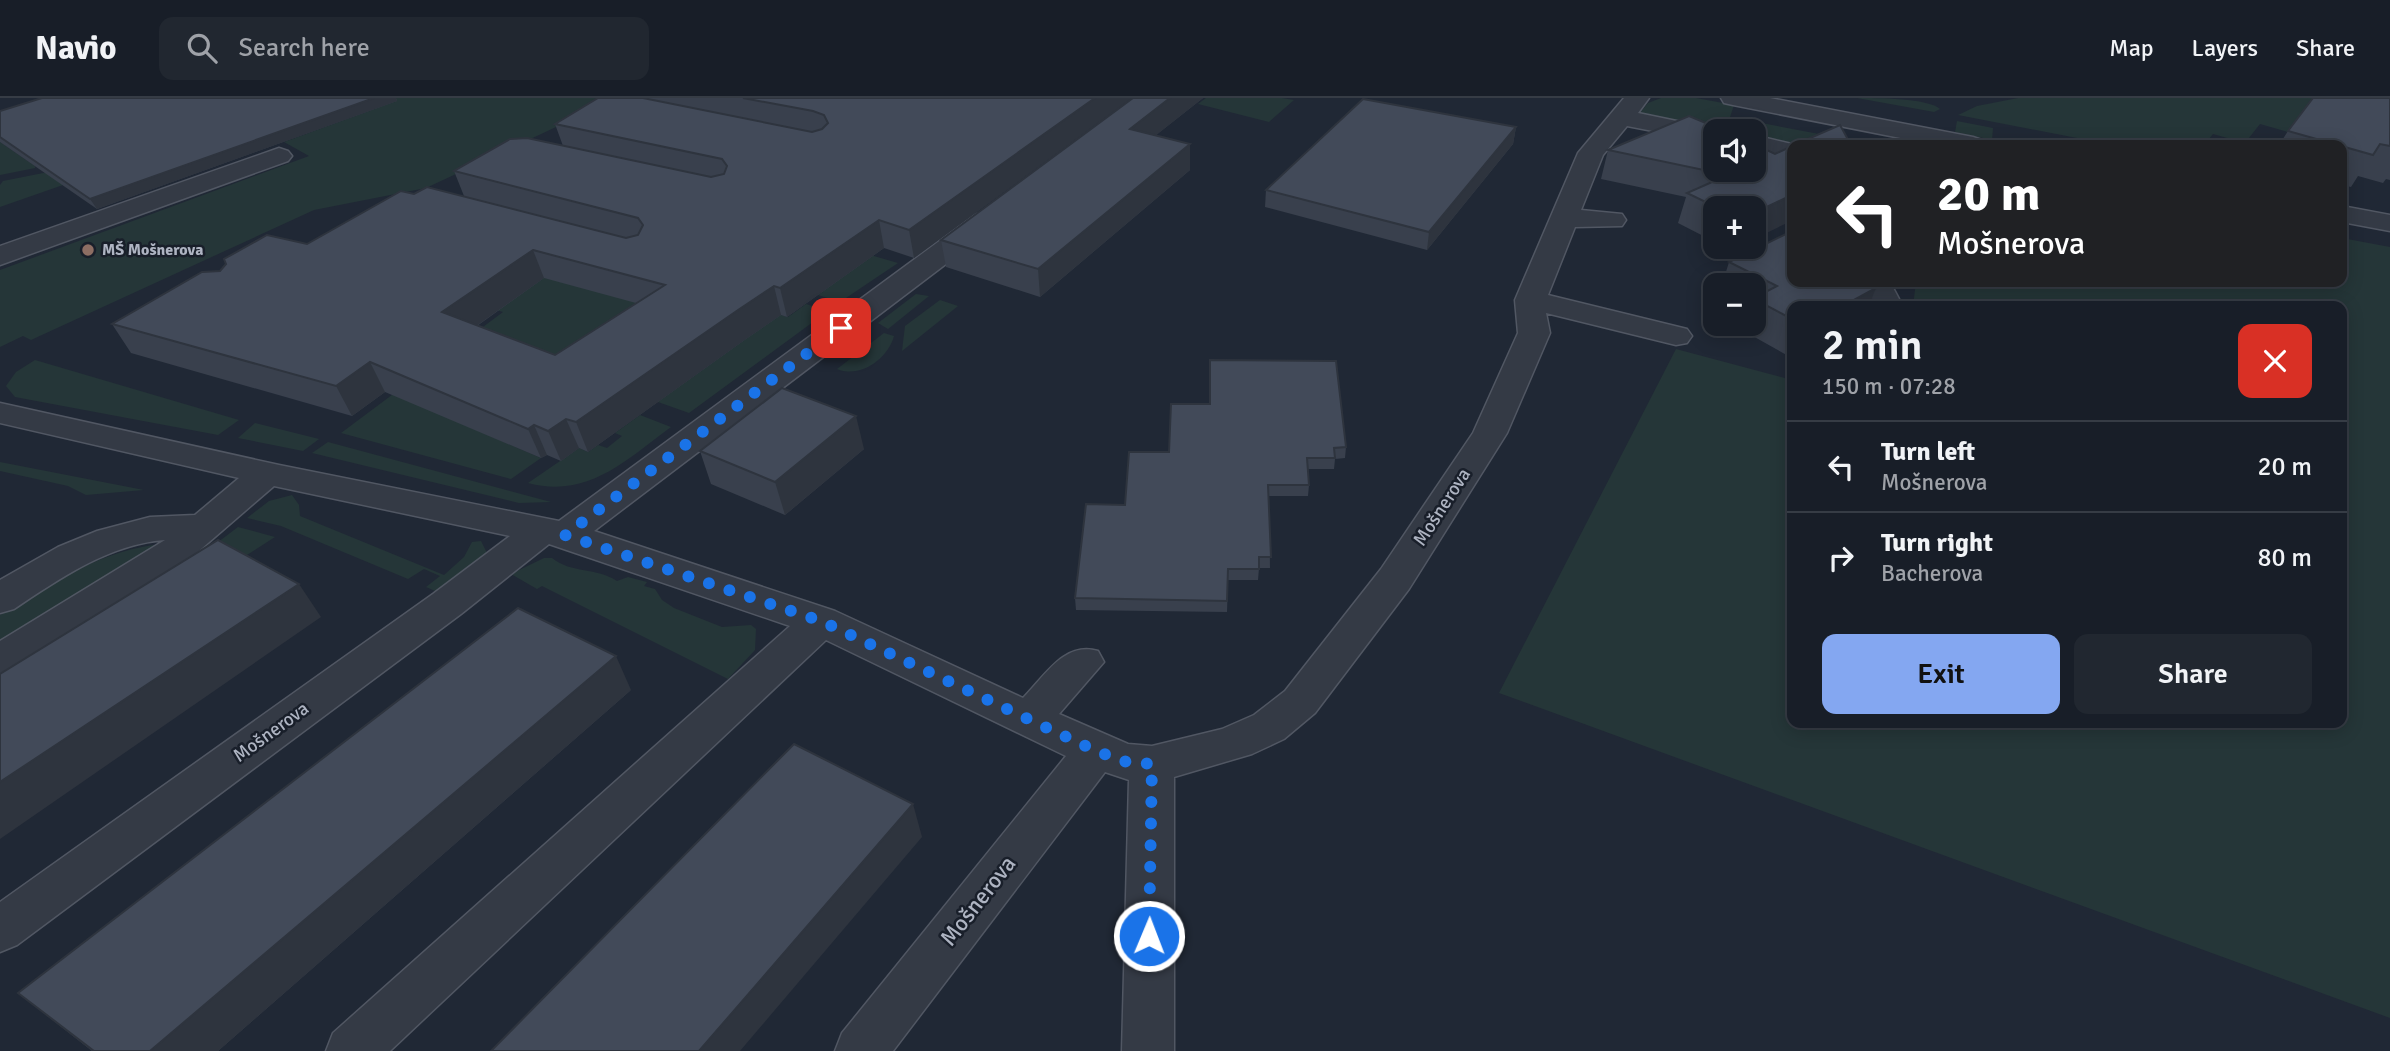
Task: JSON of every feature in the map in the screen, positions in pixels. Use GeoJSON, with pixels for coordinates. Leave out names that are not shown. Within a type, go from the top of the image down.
{"type":"FeatureCollection","features":[{"type":"Feature","properties":{"kind":"street"},"geometry":{"type":"LineString","coordinates":[[1733,98],[1821,106],[1954,140]]}},
{"type":"Feature","properties":{"kind":"street"},"geometry":{"type":"LineString","coordinates":[[1629,107],[1703,131]]}},
{"type":"Feature","properties":{"kind":"street","name":"Mošnerova"},"geometry":{"type":"LineString","coordinates":[[0,414],[553,533],[821,621],[1096,751],[1127,762],[1152,764],[1194,756],[1237,742],[1269,727],[1300,702],[1395,579],[1490,433],[1534,333],[1530,300],[1591,153],[1629,107]]}},
{"type":"Feature","properties":{"kind":"street"},"geometry":{"type":"LineString","coordinates":[[1766,146],[1787,151]]}},
{"type":"Feature","properties":{"kind":"street"},"geometry":{"type":"LineString","coordinates":[[0,256],[278,156]]}},
{"type":"Feature","properties":{"kind":"street"},"geometry":{"type":"LineString","coordinates":[[553,533],[1013,200]]}},
{"type":"Feature","properties":{"kind":"street"},"geometry":{"type":"LineString","coordinates":[[2347,215],[2390,223]]}},
{"type":"Feature","properties":{"kind":"street"},"geometry":{"type":"LineString","coordinates":[[1564,218],[1612,220]]}},
{"type":"Feature","properties":{"kind":"street"},"geometry":{"type":"LineString","coordinates":[[1530,300],[1676,336]]}},
{"type":"Feature","properties":{"kind":"street"},"geometry":{"type":"LineString","coordinates":[[0,661],[166,559],[268,473]]}},
{"type":"Feature","properties":{"kind":"street"},"geometry":{"type":"LineString","coordinates":[[0,599],[74,554],[116,538],[151,528],[204,527]]}},
{"type":"Feature","properties":{"kind":"street","name":"Mošnerova"},"geometry":{"type":"LineString","coordinates":[[0,930],[447,604],[553,533]]}},
{"type":"Feature","properties":{"kind":"street"},"geometry":{"type":"LineString","coordinates":[[352,1051],[821,621]]}},
{"type":"Feature","properties":{"kind":"street"},"geometry":{"type":"LineString","coordinates":[[1028,719],[1083,662]]}},
{"type":"Feature","properties":{"kind":"street","name":"Mošnerova"},"geometry":{"type":"LineString","coordinates":[[861,1051],[1096,751]]}},
{"type":"Feature","properties":{"kind":"street"},"geometry":{"type":"LineString","coordinates":[[1148,1051],[1152,764]]}},
{"type":"Feature","properties":{"kind":"shaded area"},"geometry":{"type":"Polygon","coordinates":[[[391,98],[618,98],[426,188],[314,210],[31,340],[23,336],[0,347],[0,270],[309,156],[284,142],[396,101],[391,98]]]}},
{"type":"Feature","properties":{"kind":"shaded area"},"geometry":{"type":"Polygon","coordinates":[[[1206,98],[1294,100],[1269,122],[1198,104],[1206,98]]]}},
{"type":"Feature","properties":{"kind":"shaded area"},"geometry":{"type":"Polygon","coordinates":[[[1661,98],[1696,98],[1734,105],[1730,117],[1740,119],[1703,119],[1703,126],[1639,114],[1648,103],[1661,98]]]}},
{"type":"Feature","properties":{"kind":"shaded area"},"geometry":{"type":"Polygon","coordinates":[[[1857,98],[1914,101],[1940,109],[1934,112],[1857,98]]]}},
{"type":"Feature","properties":{"kind":"shaded area"},"geometry":{"type":"Polygon","coordinates":[[[2018,98],[2390,98],[2292,133],[2260,124],[2247,140],[2234,140],[2213,134],[2208,140],[2087,140],[1958,115],[1977,106],[2018,98]]]}},
{"type":"Feature","properties":{"kind":"shaded area"},"geometry":{"type":"Polygon","coordinates":[[[1957,121],[1993,128],[1992,140],[1955,132],[1957,121]]]}},
{"type":"Feature","properties":{"kind":"shaded area"},"geometry":{"type":"Polygon","coordinates":[[[1766,124],[1851,140],[1787,140],[1787,142],[1766,138],[1766,124]]]}},
{"type":"Feature","properties":{"kind":"shaded area"},"geometry":{"type":"Polygon","coordinates":[[[0,142],[35,166],[35,168],[0,175],[0,142]]]}},
{"type":"Feature","properties":{"kind":"shaded area"},"geometry":{"type":"Polygon","coordinates":[[[169,148],[0,207],[0,185],[3,181],[169,148]]]}},
{"type":"Feature","properties":{"kind":"shaded area"},"geometry":{"type":"Polygon","coordinates":[[[963,192],[781,315],[788,317],[806,304],[828,311],[689,413],[658,402],[467,426],[541,458],[511,479],[341,433],[503,312],[302,251],[384,236],[596,291],[963,192]]]}},
{"type":"Feature","properties":{"kind":"shaded area"},"geometry":{"type":"Polygon","coordinates":[[[2347,239],[2390,247],[2390,1018],[1499,693],[1676,349],[1787,379],[1787,728],[2347,728],[2347,301],[1914,301],[1915,287],[2347,287],[2347,239]]]}},
{"type":"Feature","properties":{"kind":"shaded area"},"geometry":{"type":"Polygon","coordinates":[[[867,254],[898,263],[840,302],[818,295],[867,254]]]}},
{"type":"Feature","properties":{"kind":"shaded area"},"geometry":{"type":"Polygon","coordinates":[[[916,294],[929,296],[888,329],[878,323],[916,294]]]}},
{"type":"Feature","properties":{"kind":"shaded area"},"geometry":{"type":"Polygon","coordinates":[[[940,300],[958,306],[902,351],[905,326],[940,300]]]}},
{"type":"Feature","properties":{"kind":"shaded area"},"geometry":{"type":"Polygon","coordinates":[[[884,333],[894,336],[880,359],[864,369],[837,369],[884,333]]]}},
{"type":"Feature","properties":{"kind":"shaded area"},"geometry":{"type":"Polygon","coordinates":[[[35,360],[239,420],[218,435],[15,397],[6,386],[16,372],[35,360]]]}},
{"type":"Feature","properties":{"kind":"shaded area"},"geometry":{"type":"Polygon","coordinates":[[[640,415],[671,427],[622,463],[588,481],[550,487],[528,483],[579,448],[588,452],[598,445],[607,448],[622,436],[615,433],[640,415]]]}},
{"type":"Feature","properties":{"kind":"shaded area"},"geometry":{"type":"Polygon","coordinates":[[[255,423],[319,439],[303,451],[238,438],[255,423]]]}},
{"type":"Feature","properties":{"kind":"shaded area"},"geometry":{"type":"Polygon","coordinates":[[[328,442],[551,502],[519,503],[312,453],[328,442]]]}},
{"type":"Feature","properties":{"kind":"shaded area"},"geometry":{"type":"Polygon","coordinates":[[[0,462],[144,490],[86,495],[68,486],[0,471],[0,462]]]}},
{"type":"Feature","properties":{"kind":"shaded area"},"geometry":{"type":"Polygon","coordinates":[[[292,495],[299,505],[300,516],[444,575],[464,557],[472,542],[481,541],[487,553],[483,560],[442,594],[426,587],[440,576],[424,569],[408,579],[281,526],[247,518],[269,501],[292,495]]]}},
{"type":"Feature","properties":{"kind":"shaded area"},"geometry":{"type":"Polygon","coordinates":[[[238,527],[275,537],[147,619],[201,555],[238,527]]]}},
{"type":"Feature","properties":{"kind":"shaded area"},"geometry":{"type":"Polygon","coordinates":[[[153,545],[157,547],[0,648],[0,615],[92,563],[111,555],[153,545]]]}},
{"type":"Feature","properties":{"kind":"shaded area"},"geometry":{"type":"Polygon","coordinates":[[[544,558],[552,558],[568,566],[617,581],[628,577],[647,582],[644,586],[655,589],[662,600],[674,608],[722,627],[751,625],[756,629],[755,650],[728,679],[542,586],[537,589],[511,574],[544,558]]]}},
{"type":"Feature","properties":{"kind":"building"},"geometry":{"type":"Polygon","coordinates":[[[42,98],[374,98],[90,199],[0,137],[0,111],[42,98]]]}},
{"type":"Feature","properties":{"kind":"building"},"geometry":{"type":"Polygon","coordinates":[[[598,98],[643,98],[812,132],[822,129],[828,123],[824,115],[743,98],[1095,98],[909,230],[879,220],[780,288],[774,286],[738,310],[576,422],[566,419],[548,431],[534,425],[528,429],[370,362],[336,386],[112,324],[202,272],[220,271],[226,264],[224,259],[267,235],[307,244],[401,191],[414,194],[427,187],[626,238],[638,235],[643,225],[638,218],[454,171],[510,139],[527,138],[711,177],[724,174],[727,166],[722,159],[555,124],[598,98]],[[533,250],[442,312],[555,355],[665,285],[533,250]]]}},
{"type":"Feature","properties":{"kind":"building"},"geometry":{"type":"Polygon","coordinates":[[[1133,98],[1170,98],[1130,129],[1190,144],[1038,269],[941,240],[1133,98]]]}},
{"type":"Feature","properties":{"kind":"building"},"geometry":{"type":"Polygon","coordinates":[[[2313,98],[2390,98],[2390,146],[2380,144],[2373,155],[2347,148],[2347,140],[2320,140],[2288,131],[2313,98]]]}},
{"type":"Feature","properties":{"kind":"building"},"geometry":{"type":"Polygon","coordinates":[[[1363,99],[1516,127],[1429,232],[1266,190],[1363,99]]]}},
{"type":"Feature","properties":{"kind":"building"},"geometry":{"type":"Polygon","coordinates":[[[1689,116],[1703,122],[1703,170],[1608,150],[1689,116]]]}},
{"type":"Feature","properties":{"kind":"building"},"geometry":{"type":"Polygon","coordinates":[[[1840,125],[1848,140],[1806,140],[1840,125]]]}},
{"type":"Feature","properties":{"kind":"building"},"geometry":{"type":"Polygon","coordinates":[[[1787,148],[1787,197],[1766,207],[1766,196],[1703,196],[1703,201],[1687,193],[1712,182],[1766,182],[1766,150],[1775,154],[1787,148]]]}},
{"type":"Feature","properties":{"kind":"building"},"geometry":{"type":"Polygon","coordinates":[[[1787,233],[1787,287],[1876,288],[1852,301],[1787,301],[1787,316],[1766,305],[1766,292],[1777,286],[1766,280],[1766,273],[1751,273],[1729,262],[1735,259],[1766,259],[1766,244],[1787,233]]]}},
{"type":"Feature","properties":{"kind":"building"},"geometry":{"type":"Polygon","coordinates":[[[1210,360],[1336,361],[1346,447],[1334,448],[1335,458],[1307,458],[1309,485],[1268,485],[1271,557],[1259,557],[1259,569],[1228,569],[1227,601],[1075,598],[1086,504],[1125,505],[1129,452],[1169,452],[1171,404],[1210,404],[1210,360]]]}},
{"type":"Feature","properties":{"kind":"building"},"geometry":{"type":"Polygon","coordinates":[[[782,388],[856,416],[775,482],[700,451],[782,388]]]}},
{"type":"Feature","properties":{"kind":"building"},"geometry":{"type":"Polygon","coordinates":[[[218,540],[299,584],[0,782],[0,674],[218,540]]]}},
{"type":"Feature","properties":{"kind":"building"},"geometry":{"type":"Polygon","coordinates":[[[518,608],[616,656],[150,1051],[94,1051],[18,993],[518,608]]]}},
{"type":"Feature","properties":{"kind":"building"},"geometry":{"type":"Polygon","coordinates":[[[794,744],[913,804],[699,1051],[491,1051],[794,744]]]}},
{"type":"Feature","properties":{"kind":"place","name":"MŠ Mošnerova"},"geometry":{"type":"Point","coordinates":[88,250]}},
{"type":"Feature","properties":{"kind":"route"},"geometry":{"type":"LineString","coordinates":[[841,328],[565,535],[821,621],[1096,751],[1127,762],[1152,764],[1149,936]]}}]}
